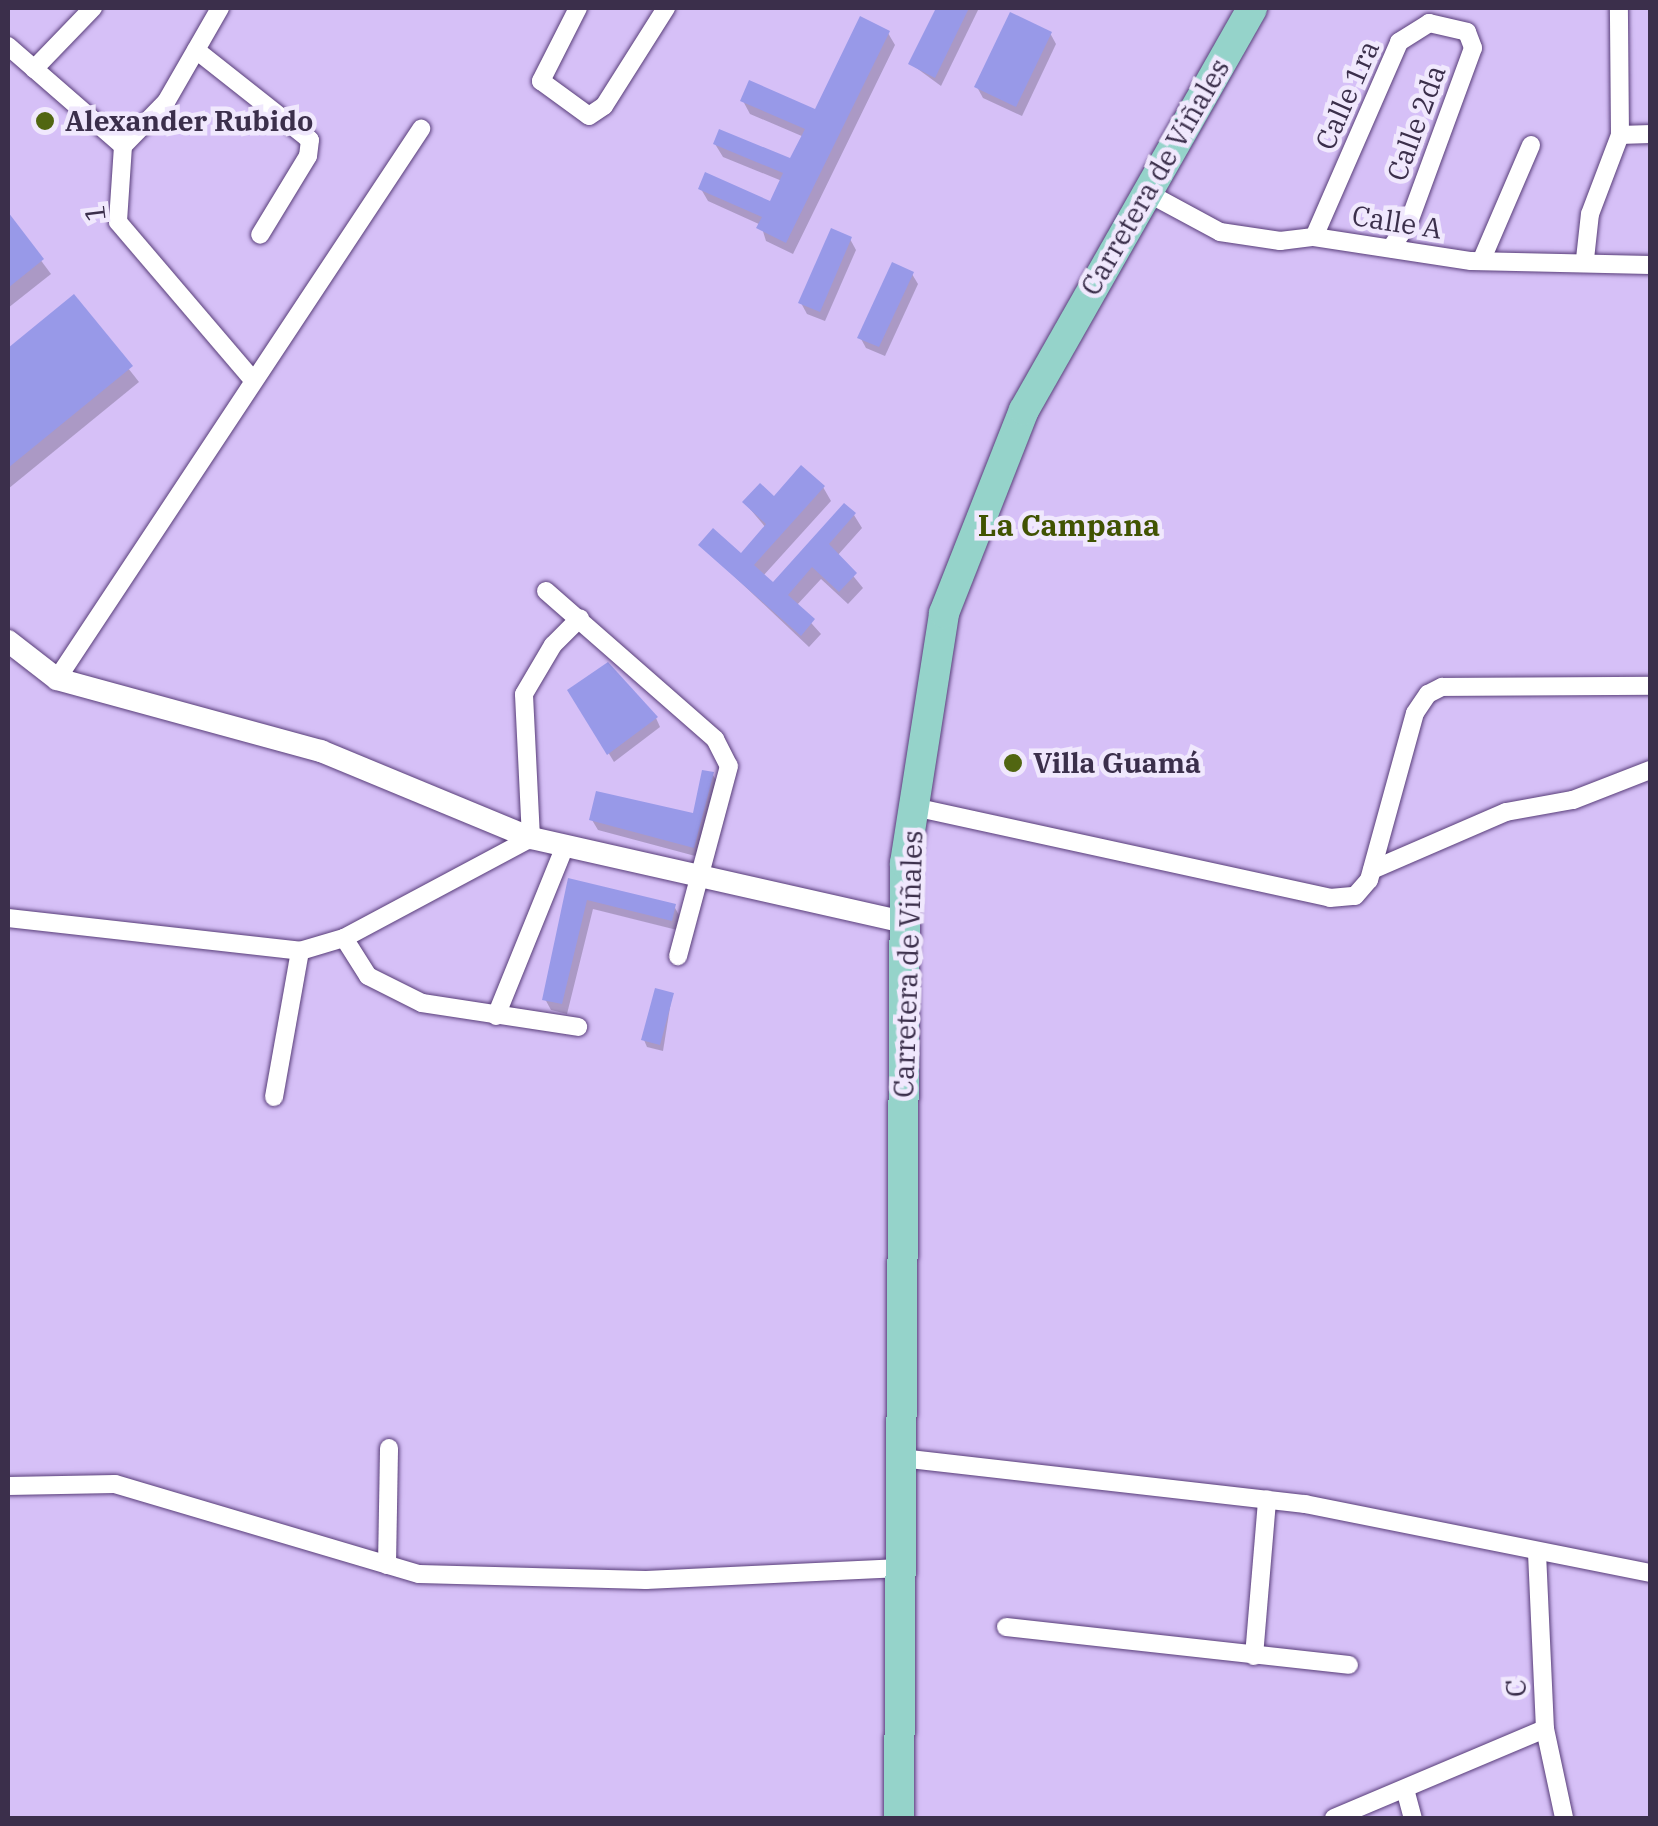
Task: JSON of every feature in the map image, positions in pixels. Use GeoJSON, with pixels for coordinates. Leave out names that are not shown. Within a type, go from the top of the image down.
{"type":"FeatureCollection","features":[{"type":"Feature","properties":{"kind":"main road","name":"Carretera de Viñales"},"geometry":{"type":"LineString","coordinates":[[899,1818],[905,922],[914,808],[944,612],[1024,410],[1252,8]]}},
{"type":"Feature","properties":{"kind":"street"},"geometry":{"type":"LineString","coordinates":[[34,69],[93,8]]}},
{"type":"Feature","properties":{"kind":"street"},"geometry":{"type":"LineString","coordinates":[[8,46],[123,146],[166,102],[220,8]]}},
{"type":"Feature","properties":{"kind":"street"},"geometry":{"type":"LineString","coordinates":[[578,8],[541,74],[550,90],[589,116],[604,106],[666,8]]}},
{"type":"Feature","properties":{"kind":"street"},"geometry":{"type":"LineString","coordinates":[[1448,27],[1449,8]]}},
{"type":"Feature","properties":{"kind":"street"},"geometry":{"type":"LineString","coordinates":[[1586,259],[1590,214],[1620,134],[1619,8]]}},
{"type":"Feature","properties":{"kind":"street","name":"Calle 1ra"},"geometry":{"type":"LineString","coordinates":[[1314,237],[1399,42],[1429,23],[1448,27]]}},
{"type":"Feature","properties":{"kind":"street","name":"Calle 2da"},"geometry":{"type":"LineString","coordinates":[[1391,248],[1409,222],[1474,48],[1467,32],[1448,27]]}},
{"type":"Feature","properties":{"kind":"street"},"geometry":{"type":"LineString","coordinates":[[196,50],[310,140],[308,156],[260,235]]}},
{"type":"Feature","properties":{"kind":"street"},"geometry":{"type":"LineString","coordinates":[[57,679],[421,128]]}},
{"type":"Feature","properties":{"kind":"street"},"geometry":{"type":"LineString","coordinates":[[1620,134],[1650,134]]}},
{"type":"Feature","properties":{"kind":"street"},"geometry":{"type":"LineString","coordinates":[[1482,259],[1531,144]]}},
{"type":"Feature","properties":{"kind":"street","name":"1"},"geometry":{"type":"LineString","coordinates":[[123,146],[118,222],[252,379]]}},
{"type":"Feature","properties":{"kind":"street","name":"Calle A"},"geometry":{"type":"LineString","coordinates":[[1146,192],[1220,232],[1280,241],[1314,237],[1482,259],[1586,259],[1650,265]]}},
{"type":"Feature","properties":{"kind":"street"},"geometry":{"type":"LineString","coordinates":[[546,591],[715,739],[729,766],[703,877],[678,956]]}},
{"type":"Feature","properties":{"kind":"street"},"geometry":{"type":"LineString","coordinates":[[531,838],[524,694],[553,645],[580,618]]}},
{"type":"Feature","properties":{"kind":"street"},"geometry":{"type":"LineString","coordinates":[[8,641],[57,679],[321,751],[531,838],[905,922]]}},
{"type":"Feature","properties":{"kind":"street"},"geometry":{"type":"LineString","coordinates":[[914,808],[1330,898],[1355,896],[1372,870],[1415,713],[1428,694],[1442,687],[1650,686]]}},
{"type":"Feature","properties":{"kind":"street"},"geometry":{"type":"LineString","coordinates":[[1372,870],[1506,812],[1572,800],[1650,770]]}},
{"type":"Feature","properties":{"kind":"street"},"geometry":{"type":"LineString","coordinates":[[8,918],[300,952],[344,938],[531,838]]}},
{"type":"Feature","properties":{"kind":"street"},"geometry":{"type":"LineString","coordinates":[[496,1016],[566,846]]}},
{"type":"Feature","properties":{"kind":"street"},"geometry":{"type":"LineString","coordinates":[[344,938],[382,986],[422,1004],[578,1027]]}},
{"type":"Feature","properties":{"kind":"street"},"geometry":{"type":"LineString","coordinates":[[274,1097],[300,952]]}},
{"type":"Feature","properties":{"kind":"street"},"geometry":{"type":"LineString","coordinates":[[387,1565],[388,1448]]}},
{"type":"Feature","properties":{"kind":"street"},"geometry":{"type":"LineString","coordinates":[[902,1458],[1267,1500],[1650,1573]]}},
{"type":"Feature","properties":{"kind":"street"},"geometry":{"type":"LineString","coordinates":[[8,1486],[116,1484],[419,1574],[646,1580],[901,1568]]}},
{"type":"Feature","properties":{"kind":"street"},"geometry":{"type":"LineString","coordinates":[[1254,1656],[1267,1500]]}},
{"type":"Feature","properties":{"kind":"street","name":"C"},"geometry":{"type":"LineString","coordinates":[[1537,1553],[1545,1728],[1564,1818]]}},
{"type":"Feature","properties":{"kind":"street"},"geometry":{"type":"LineString","coordinates":[[1006,1627],[1349,1665]]}},
{"type":"Feature","properties":{"kind":"street"},"geometry":{"type":"LineString","coordinates":[[1334,1818],[1545,1728]]}},
{"type":"Feature","properties":{"kind":"street"},"geometry":{"type":"LineString","coordinates":[[1405,1789],[1413,1818]]}},
{"type":"Feature","properties":{"kind":"building"},"geometry":{"type":"Polygon","coordinates":[[[936,8],[969,8],[935,78],[908,64],[936,8]]]}},
{"type":"Feature","properties":{"kind":"building"},"geometry":{"type":"Polygon","coordinates":[[[1010,12],[1052,32],[1016,107],[974,87],[1010,12]]]}},
{"type":"Feature","properties":{"kind":"building"},"geometry":{"type":"Polygon","coordinates":[[[860,16],[890,31],[786,243],[756,228],[762,217],[698,189],[705,172],[770,201],[783,173],[713,144],[719,129],[790,158],[805,129],[740,101],[749,80],[815,109],[860,16]]]}},
{"type":"Feature","properties":{"kind":"building"},"geometry":{"type":"Polygon","coordinates":[[[8,212],[44,259],[8,288],[8,212]]]}},
{"type":"Feature","properties":{"kind":"building"},"geometry":{"type":"Polygon","coordinates":[[[831,228],[852,237],[820,312],[798,303],[831,228]]]}},
{"type":"Feature","properties":{"kind":"building"},"geometry":{"type":"Polygon","coordinates":[[[892,262],[914,272],[879,347],[857,338],[892,262]]]}},
{"type":"Feature","properties":{"kind":"building"},"geometry":{"type":"Polygon","coordinates":[[[74,294],[133,366],[8,468],[8,348],[74,294]]]}},
{"type":"Feature","properties":{"kind":"building"},"geometry":{"type":"Polygon","coordinates":[[[801,465],[825,486],[754,565],[773,582],[844,503],[856,513],[829,544],[857,573],[839,592],[812,567],[788,595],[815,619],[801,636],[698,545],[713,528],[741,553],[766,524],[742,502],[760,483],[774,496],[801,465]]]}},
{"type":"Feature","properties":{"kind":"building"},"geometry":{"type":"Polygon","coordinates":[[[608,662],[658,717],[607,755],[567,690],[608,662]]]}},
{"type":"Feature","properties":{"kind":"building"},"geometry":{"type":"Polygon","coordinates":[[[702,770],[714,772],[694,848],[589,820],[596,791],[693,813],[702,770]]]}},
{"type":"Feature","properties":{"kind":"building"},"geometry":{"type":"Polygon","coordinates":[[[568,878],[676,904],[672,921],[587,900],[562,1004],[542,1000],[568,878]]]}},
{"type":"Feature","properties":{"kind":"building"},"geometry":{"type":"Polygon","coordinates":[[[655,988],[674,993],[660,1045],[641,1040],[655,988]]]}},
{"type":"Feature","properties":{"kind":"place","name":"Alexander Rubido"},"geometry":{"type":"Point","coordinates":[45,121]}},
{"type":"Feature","properties":{"kind":"place","name":"Villa Guamá"},"geometry":{"type":"Point","coordinates":[1013,763]}},
{"type":"Feature","properties":{"kind":"district","name":"La Campana"},"geometry":{"type":"Point","coordinates":[1069,525]}}]}
